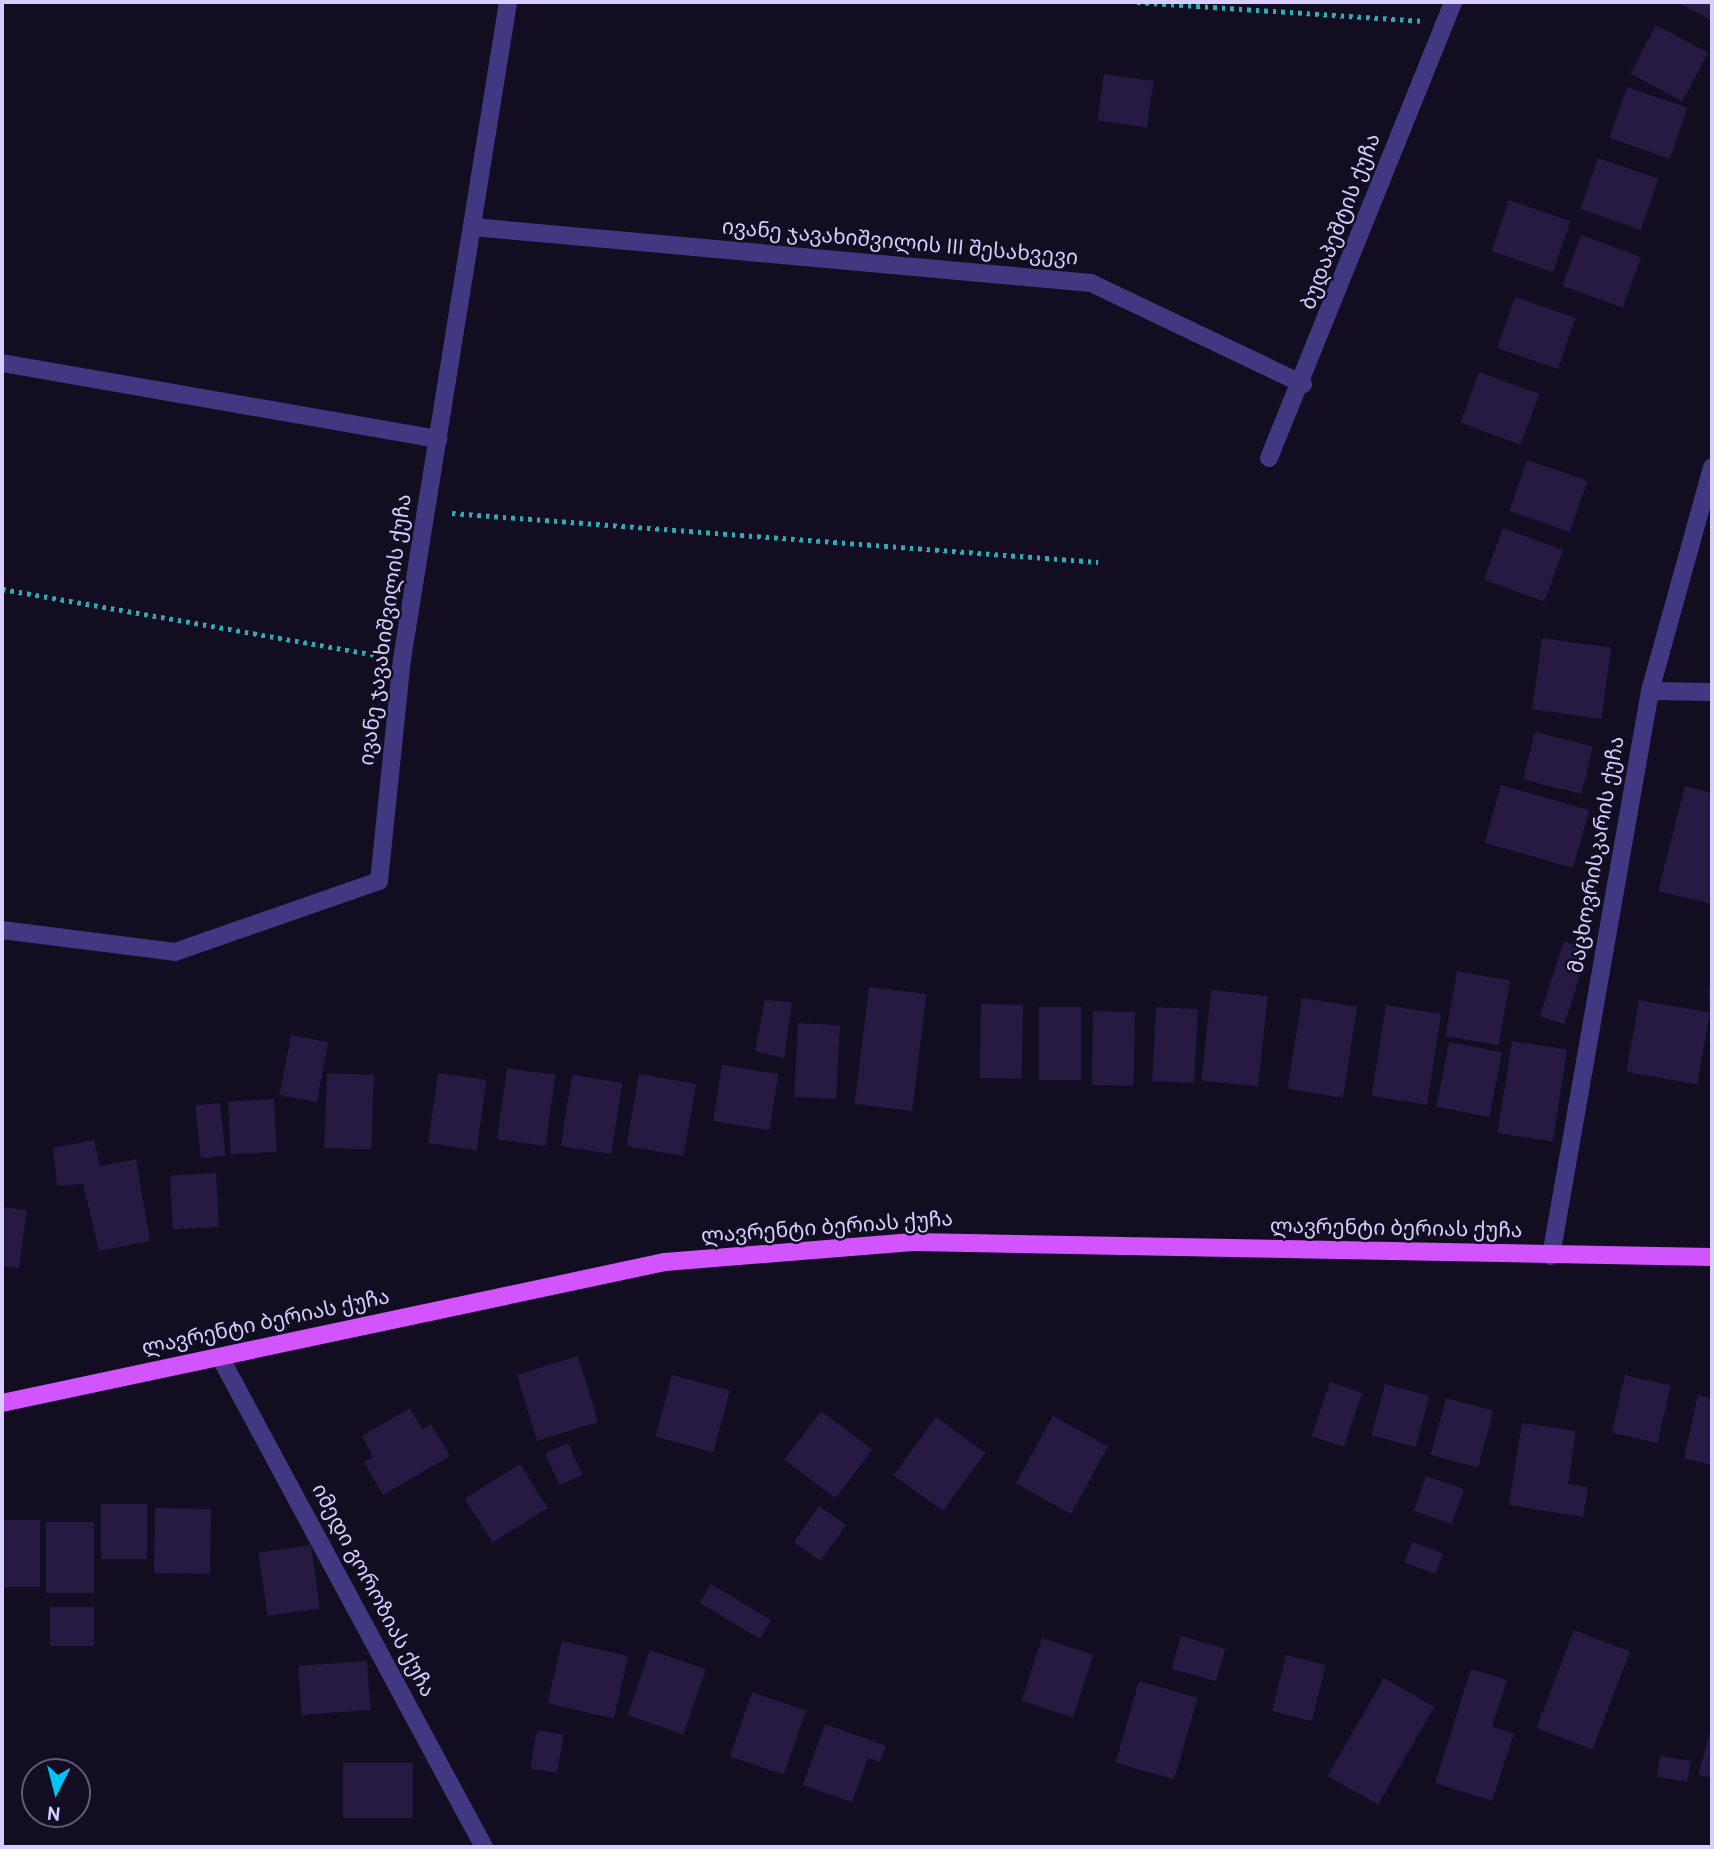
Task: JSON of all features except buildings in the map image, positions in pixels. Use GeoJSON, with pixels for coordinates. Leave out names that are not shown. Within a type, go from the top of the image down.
{"type":"FeatureCollection","features":[{"type":"Feature","properties":{"kind":"main road","name":"ლავრენტი ბერიას ქუჩა"},"geometry":{"type":"LineString","coordinates":[[2,1403],[665,1262],[916,1242],[1712,1257]]}},
{"type":"Feature","properties":{"kind":"street","name":"ბუდაპეშტის ქუჩა"},"geometry":{"type":"LineString","coordinates":[[1269,458],[1303,384],[1453,2]]}},
{"type":"Feature","properties":{"kind":"street","name":"ივანე ჯავახიშვილის ქუჩა"},"geometry":{"type":"LineString","coordinates":[[2,930],[175,952],[379,881],[402,659],[472,227],[503,3]]}},
{"type":"Feature","properties":{"kind":"street","name":"ივანე ჯავახიშვილის III შესახვევი"},"geometry":{"type":"LineString","coordinates":[[472,227],[1091,283],[1303,384]]}},
{"type":"Feature","properties":{"kind":"street"},"geometry":{"type":"LineString","coordinates":[[2,363],[438,439]]}},
{"type":"Feature","properties":{"kind":"street","name":"მაცხოვრისკარის ქუჩა"},"geometry":{"type":"LineString","coordinates":[[1551,1256],[1650,691],[1712,467]]}},
{"type":"Feature","properties":{"kind":"street"},"geometry":{"type":"LineString","coordinates":[[1650,691],[1712,692]]}},
{"type":"Feature","properties":{"kind":"street","name":"იმედი გოროზიას ქუჩა"},"geometry":{"type":"LineString","coordinates":[[220,1357],[484,1847]]}},
{"type":"Feature","properties":{"kind":"path"},"geometry":{"type":"LineString","coordinates":[[1137,2],[1445,23]]}},
{"type":"Feature","properties":{"kind":"path"},"geometry":{"type":"LineString","coordinates":[[426,511],[1098,562]]}},
{"type":"Feature","properties":{"kind":"path"},"geometry":{"type":"LineString","coordinates":[[2,589],[402,659]]}}]}
